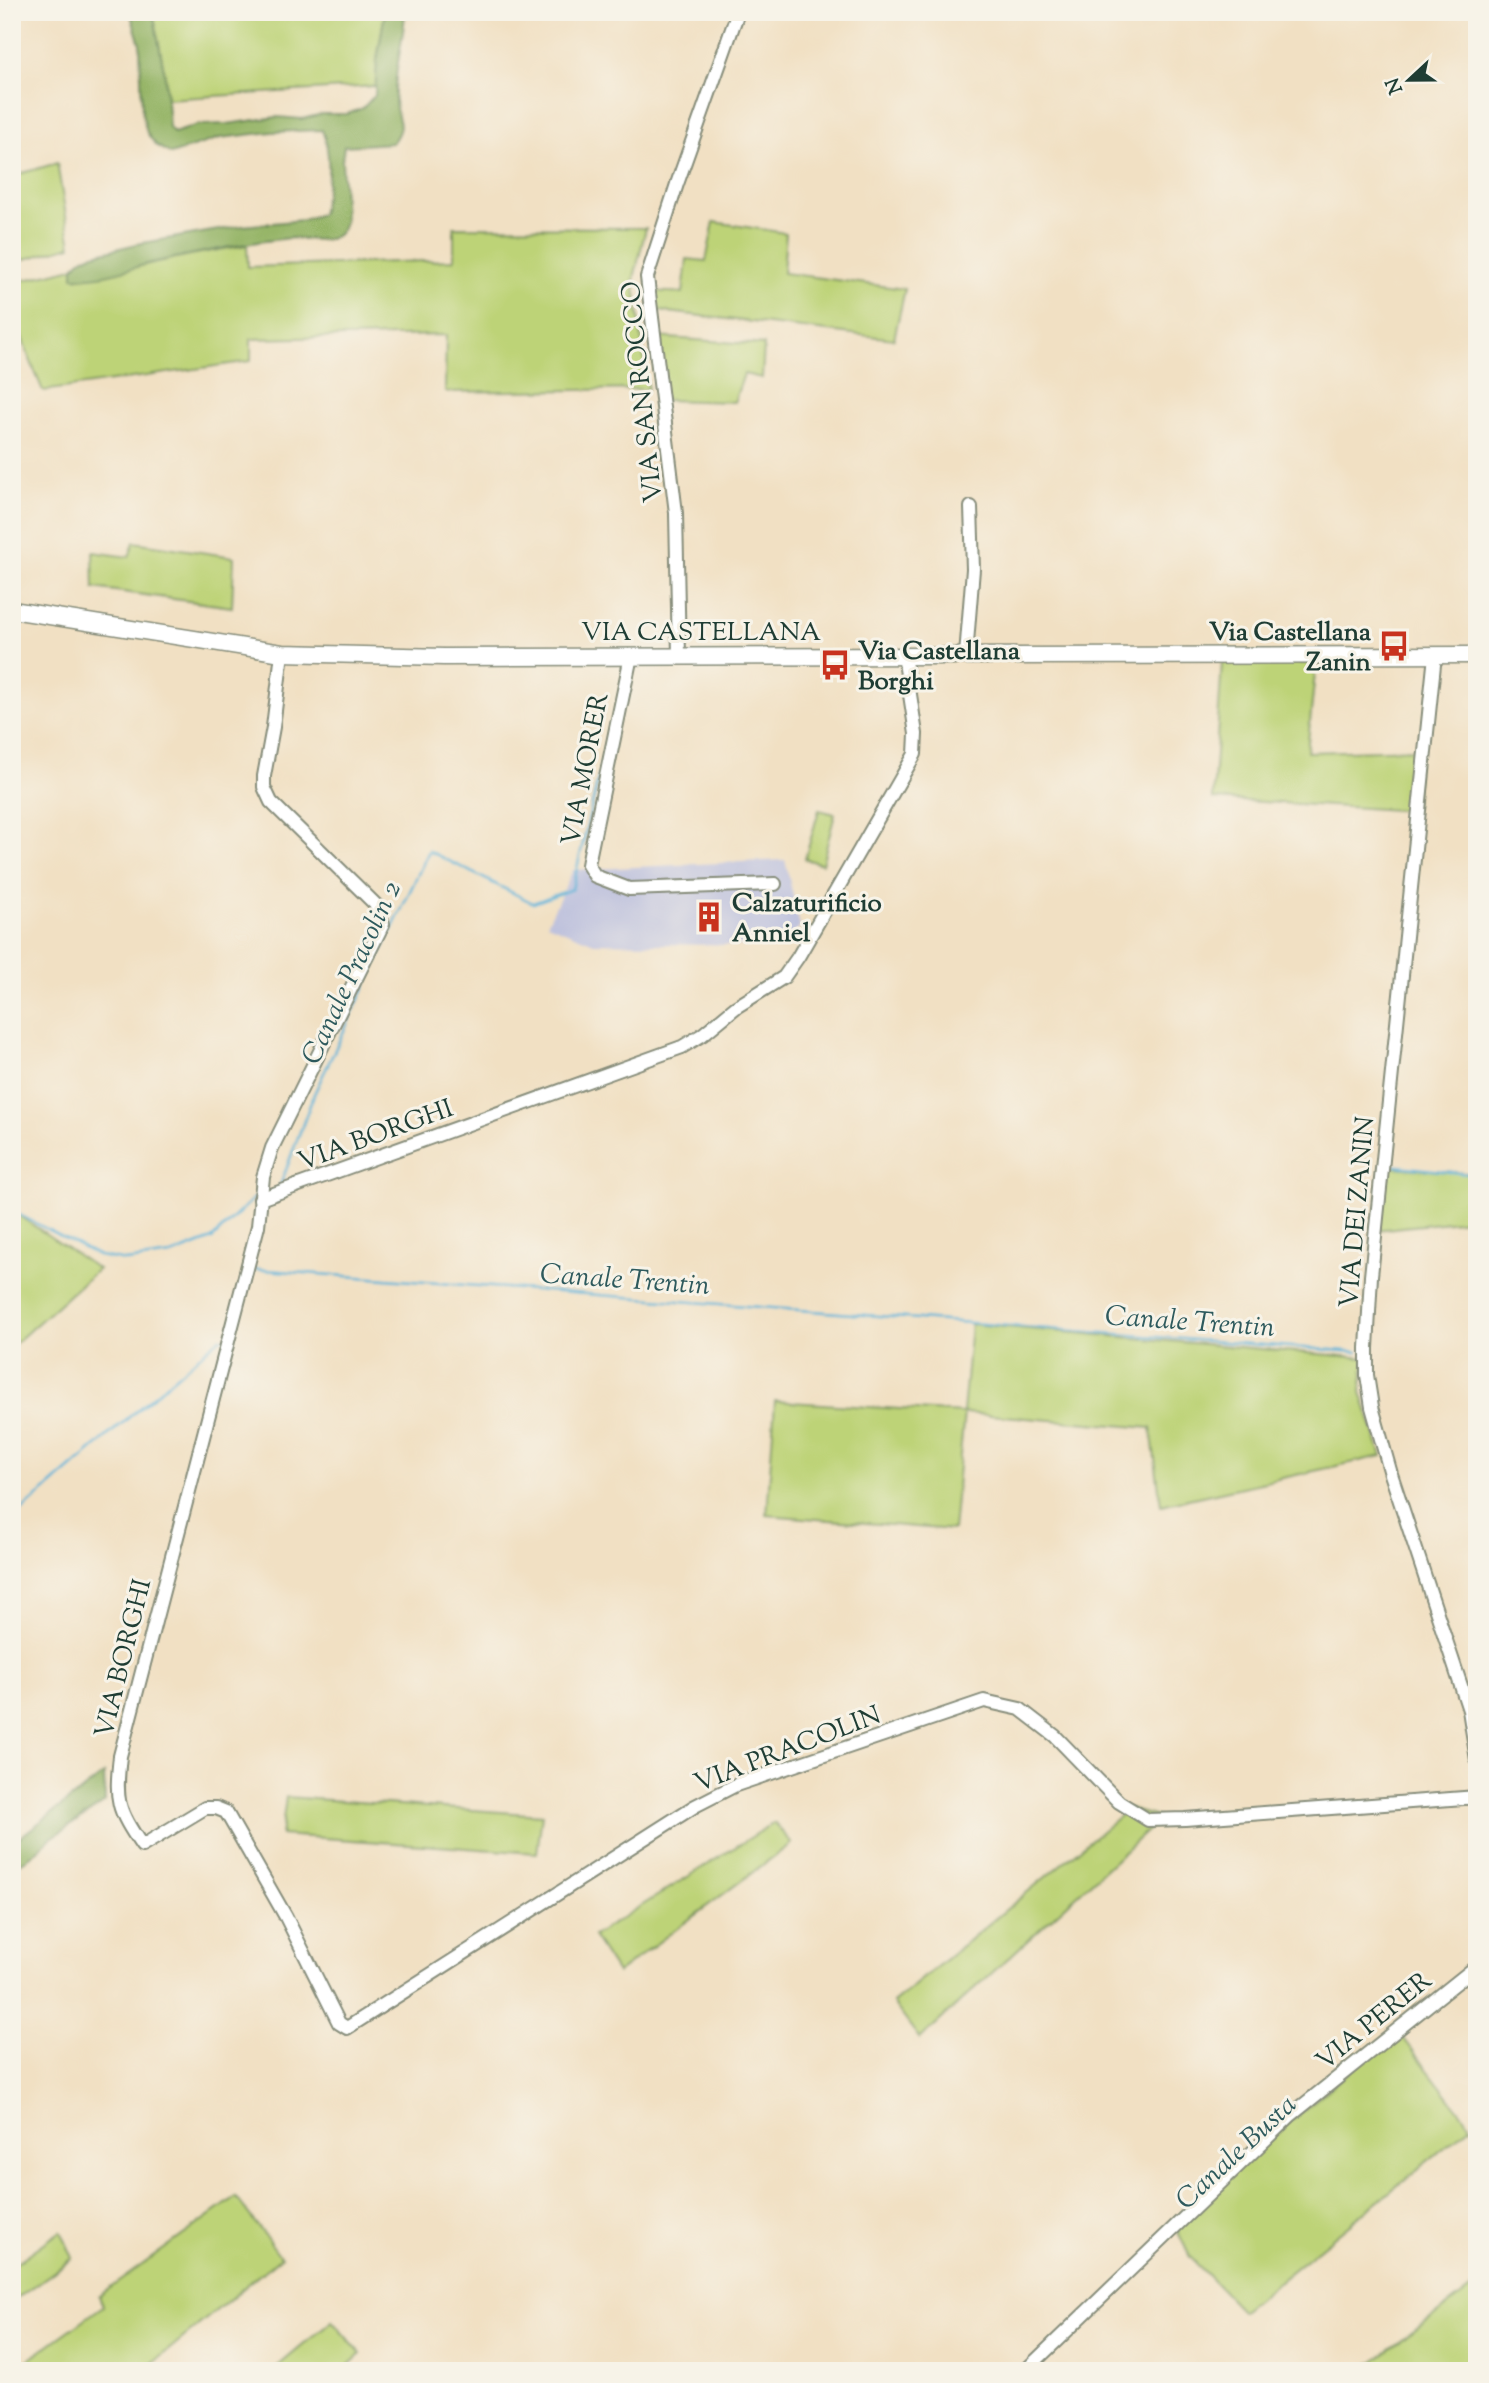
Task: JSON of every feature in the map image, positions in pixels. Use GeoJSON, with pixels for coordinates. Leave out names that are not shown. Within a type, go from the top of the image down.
{"type":"FeatureCollection","features":[{"type":"Feature","properties":{"kind":"main road","name":"VIA CASTELLANA"},"geometry":{"type":"LineString","coordinates":[[12,610],[282,653],[444,657],[1477,655]]}},
{"type":"Feature","properties":{"kind":"street","name":"VIA SAN ROCCO"},"geometry":{"type":"LineString","coordinates":[[679,656],[676,513],[648,277],[677,184],[738,12]]}},
{"type":"Feature","properties":{"kind":"street"},"geometry":{"type":"LineString","coordinates":[[965,655],[973,569],[971,507]]}},
{"type":"Feature","properties":{"kind":"street"},"geometry":{"type":"LineString","coordinates":[[260,1199],[263,1177],[272,1148],[383,924],[376,905],[271,802],[264,787],[282,653]]}},
{"type":"Feature","properties":{"kind":"street","name":"VIA BORGHI"},"geometry":{"type":"LineString","coordinates":[[142,1846],[125,1821],[116,1792],[120,1756],[258,1226],[260,1199],[682,1047],[702,1035],[736,1007],[784,977],[915,754],[916,734],[904,655]]}},
{"type":"Feature","properties":{"kind":"street","name":"VIA DEI ZANIN"},"geometry":{"type":"LineString","coordinates":[[1435,655],[1371,1276],[1367,1376],[1372,1407],[1391,1474],[1469,1710],[1477,1760]]}},
{"type":"Feature","properties":{"kind":"street","name":"VIA MORER"},"geometry":{"type":"LineString","coordinates":[[631,656],[588,865],[595,876],[629,888],[775,884]]}},
{"type":"Feature","properties":{"kind":"street","name":"VIA PRACOLIN"},"geometry":{"type":"LineString","coordinates":[[142,1846],[205,1808],[226,1812],[286,1917],[339,2023],[347,2028],[695,1806],[736,1785],[984,1700],[1020,1709],[1055,1736],[1119,1802],[1148,1820],[1477,1797]]}},
{"type":"Feature","properties":{"kind":"street","name":"VIA PERER"},"geometry":{"type":"LineString","coordinates":[[1025,2371],[1291,2115],[1477,1966]]}},
{"type":"Feature","properties":{"kind":"shaded area"},"geometry":{"type":"Polygon","coordinates":[[[785,860],[800,927],[782,946],[594,943],[547,924],[573,870],[785,860]]]}},
{"type":"Feature","properties":{"kind":"green space"},"geometry":{"type":"Polygon","coordinates":[[[130,12],[153,12],[165,76],[169,127],[174,133],[197,125],[277,117],[302,119],[322,114],[347,114],[363,108],[375,95],[377,60],[385,12],[405,12],[395,90],[399,131],[392,143],[344,146],[342,160],[345,222],[337,235],[323,240],[290,238],[258,242],[103,275],[73,277],[73,268],[90,255],[242,226],[303,220],[321,214],[324,204],[328,161],[322,130],[220,138],[171,154],[156,145],[147,133],[142,113],[140,44],[130,12]]]}},
{"type":"Feature","properties":{"kind":"green space"},"geometry":{"type":"Polygon","coordinates":[[[153,12],[385,12],[377,60],[376,86],[167,99],[153,12]]]}},
{"type":"Feature","properties":{"kind":"green space"},"geometry":{"type":"Polygon","coordinates":[[[57,163],[71,246],[12,263],[12,176],[57,163]]]}},
{"type":"Feature","properties":{"kind":"green space"},"geometry":{"type":"Polygon","coordinates":[[[714,222],[786,233],[783,273],[905,289],[894,339],[652,310],[650,291],[683,293],[687,259],[706,261],[714,222]]]}},
{"type":"Feature","properties":{"kind":"green space"},"geometry":{"type":"Polygon","coordinates":[[[454,227],[646,228],[634,278],[648,389],[445,392],[446,335],[251,339],[251,361],[43,391],[22,338],[15,311],[12,283],[73,268],[73,276],[82,278],[247,245],[248,267],[454,260],[454,227]]]}},
{"type":"Feature","properties":{"kind":"green space"},"geometry":{"type":"Polygon","coordinates":[[[655,337],[764,345],[762,378],[744,374],[734,402],[664,400],[655,337]]]}},
{"type":"Feature","properties":{"kind":"green space"},"geometry":{"type":"Polygon","coordinates":[[[134,542],[234,557],[232,607],[94,588],[93,552],[129,557],[134,542]]]}},
{"type":"Feature","properties":{"kind":"green space"},"geometry":{"type":"Polygon","coordinates":[[[1222,662],[1316,663],[1307,752],[1419,749],[1414,811],[1213,799],[1222,662]]]}},
{"type":"Feature","properties":{"kind":"green space"},"geometry":{"type":"Polygon","coordinates":[[[819,810],[835,814],[822,864],[805,859],[819,810]]]}},
{"type":"Feature","properties":{"kind":"green space"},"geometry":{"type":"Polygon","coordinates":[[[1382,1166],[1477,1174],[1477,1219],[1375,1230],[1382,1166]]]}},
{"type":"Feature","properties":{"kind":"green space"},"geometry":{"type":"Polygon","coordinates":[[[12,1211],[98,1269],[12,1346],[12,1211]]]}},
{"type":"Feature","properties":{"kind":"green space"},"geometry":{"type":"Polygon","coordinates":[[[971,1324],[1365,1358],[1361,1392],[1382,1456],[1161,1505],[1151,1428],[964,1413],[953,1530],[767,1515],[775,1401],[963,1413],[971,1324]]]}},
{"type":"Feature","properties":{"kind":"green space"},"geometry":{"type":"Polygon","coordinates":[[[104,1774],[105,1802],[50,1839],[30,1857],[12,1867],[12,1843],[104,1774]]]}},
{"type":"Feature","properties":{"kind":"green space"},"geometry":{"type":"Polygon","coordinates":[[[286,1797],[542,1815],[537,1853],[281,1835],[286,1797]]]}},
{"type":"Feature","properties":{"kind":"green space"},"geometry":{"type":"Polygon","coordinates":[[[1128,1809],[1161,1818],[920,2039],[893,2003],[1128,1809]]]}},
{"type":"Feature","properties":{"kind":"green space"},"geometry":{"type":"Polygon","coordinates":[[[774,1823],[792,1843],[617,1973],[593,1936],[774,1823]]]}},
{"type":"Feature","properties":{"kind":"green space"},"geometry":{"type":"Polygon","coordinates":[[[1398,2031],[1471,2126],[1242,2311],[1190,2257],[1175,2226],[1248,2156],[1398,2031]]]}},
{"type":"Feature","properties":{"kind":"green space"},"geometry":{"type":"Polygon","coordinates":[[[236,2197],[281,2257],[143,2371],[13,2371],[103,2306],[99,2296],[236,2197]]]}},
{"type":"Feature","properties":{"kind":"green space"},"geometry":{"type":"Polygon","coordinates":[[[61,2231],[73,2258],[12,2302],[12,2266],[61,2231]]]}},
{"type":"Feature","properties":{"kind":"green space"},"geometry":{"type":"Polygon","coordinates":[[[1477,2284],[1477,2371],[1361,2371],[1477,2284]]]}},
{"type":"Feature","properties":{"kind":"green space"},"geometry":{"type":"Polygon","coordinates":[[[332,2321],[361,2354],[342,2371],[272,2371],[332,2321]]]}},
{"type":"Feature","properties":{"kind":"waterway","name":"Canale Pracolin 2"},"geometry":{"type":"LineString","coordinates":[[280,1186],[314,1094],[429,851],[533,903],[572,889],[607,742]]}},
{"type":"Feature","properties":{"kind":"waterway","name":"Canale Trentin"},"geometry":{"type":"LineString","coordinates":[[1388,1165],[1477,1175]]}},
{"type":"Feature","properties":{"kind":"waterway","name":"Canale Pracolin 2"},"geometry":{"type":"LineString","coordinates":[[12,1211],[99,1256],[126,1261],[171,1255],[212,1239],[257,1198]]}},
{"type":"Feature","properties":{"kind":"waterway","name":"Canale Trentin"},"geometry":{"type":"LineString","coordinates":[[1376,1287],[1381,1242]]}},
{"type":"Feature","properties":{"kind":"waterway","name":"Canale Trentin"},"geometry":{"type":"LineString","coordinates":[[252,1269],[1358,1352]]}},
{"type":"Feature","properties":{"kind":"waterway","name":"Canale Trentin"},"geometry":{"type":"LineString","coordinates":[[12,1519],[220,1338],[225,1339]]}},
{"type":"Feature","properties":{"kind":"place","name":"Via Castellana Zanin"},"geometry":{"type":"Point","coordinates":[1394,646]}},
{"type":"Feature","properties":{"kind":"place","name":"Via Castellana Borghi"},"geometry":{"type":"Point","coordinates":[835,665]}},
{"type":"Feature","properties":{"kind":"place","name":"Calzaturificio Anniel"},"geometry":{"type":"Point","coordinates":[709,917]}},
{"type":"Feature","properties":{"kind":"water label","name":"Canale Busta"},"geometry":{"type":"Point","coordinates":[1235,2151]}}]}
